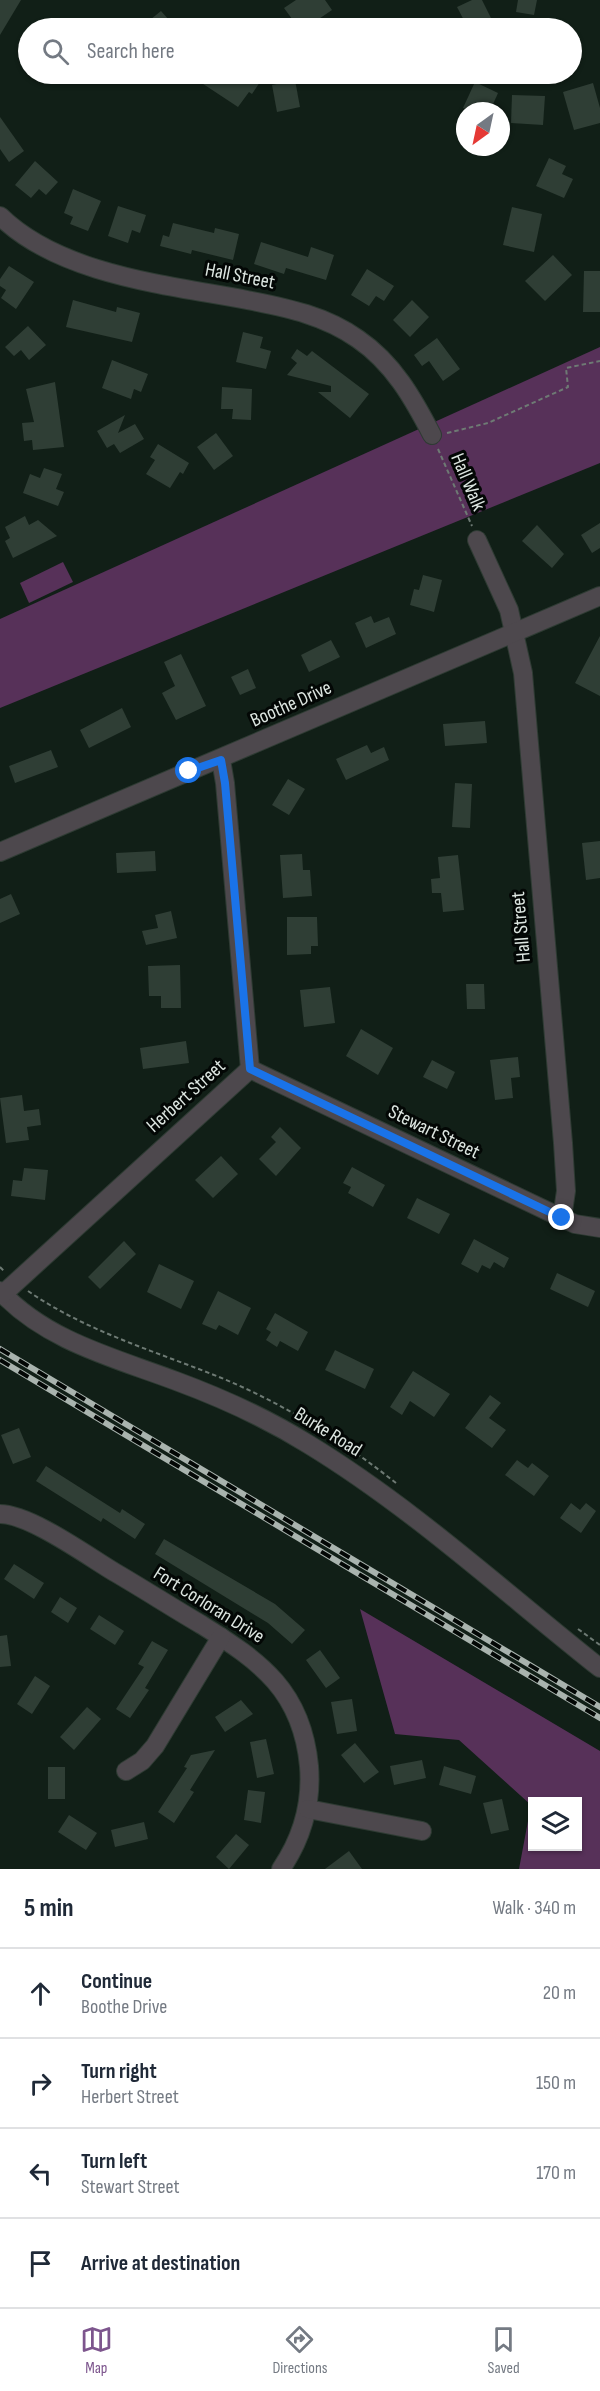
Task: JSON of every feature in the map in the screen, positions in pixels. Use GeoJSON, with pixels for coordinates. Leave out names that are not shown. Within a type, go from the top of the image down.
{"type":"FeatureCollection","features":[{"type":"Feature","properties":{"kind":"street","name":"Hall Street"},"geometry":{"type":"LineString","coordinates":[[1,219],[38,244],[79,263],[296,310],[335,325],[365,344],[397,376],[411,394],[432,435]]}},
{"type":"Feature","properties":{"kind":"street","name":"Hall Street"},"geometry":{"type":"LineString","coordinates":[[477,540],[509,610],[523,673],[563,1143],[566,1191],[562,1218]]}},
{"type":"Feature","properties":{"kind":"street","name":"Boothe Drive"},"geometry":{"type":"LineString","coordinates":[[0,852],[221,760],[600,596]]}},
{"type":"Feature","properties":{"kind":"street","name":"Herbert Street"},"geometry":{"type":"LineString","coordinates":[[2,1292],[250,1069],[225,783],[221,760]]}},
{"type":"Feature","properties":{"kind":"street","name":"Stewart Street"},"geometry":{"type":"LineString","coordinates":[[250,1069],[574,1224],[600,1228]]}},
{"type":"Feature","properties":{"kind":"street","name":"Burke Road"},"geometry":{"type":"LineString","coordinates":[[2,1292],[35,1320],[66,1339],[224,1400],[308,1444],[428,1529],[600,1668]]}},
{"type":"Feature","properties":{"kind":"street","name":"Fort Corloran Drive"},"geometry":{"type":"LineString","coordinates":[[0,1514],[27,1521],[221,1637],[261,1665],[292,1707],[302,1730],[307,1753],[308,1809],[296,1844],[281,1869]]}},
{"type":"Feature","properties":{"kind":"street"},"geometry":{"type":"LineString","coordinates":[[126,1771],[142,1761],[156,1746],[221,1637]]}},
{"type":"Feature","properties":{"kind":"street"},"geometry":{"type":"LineString","coordinates":[[308,1809],[422,1831]]}},
{"type":"Feature","properties":{"kind":"path"},"geometry":{"type":"LineString","coordinates":[[432,435],[464,431],[488,423],[568,387],[566,368],[600,361]]}},
{"type":"Feature","properties":{"kind":"path","name":"Hall Walk"},"geometry":{"type":"LineString","coordinates":[[432,435],[461,495],[477,540]]}},
{"type":"Feature","properties":{"kind":"shaded area"},"geometry":{"type":"Polygon","coordinates":[[[600,347],[600,463],[0,708],[0,619],[600,347]]]}},
{"type":"Feature","properties":{"kind":"shaded area"},"geometry":{"type":"Polygon","coordinates":[[[63,562],[73,582],[29,603],[20,583],[63,562]]]}},
{"type":"Feature","properties":{"kind":"shaded area"},"geometry":{"type":"Polygon","coordinates":[[[360,1609],[600,1751],[600,1869],[519,1869],[528,1821],[528,1851],[582,1851],[582,1797],[528,1797],[528,1802],[459,1740],[395,1734],[360,1609]]]}},
{"type":"Feature","properties":{"kind":"building"},"geometry":{"type":"Polygon","coordinates":[[[0,0],[21,0],[0,35],[0,0]]]}},
{"type":"Feature","properties":{"kind":"building"},"geometry":{"type":"Polygon","coordinates":[[[296,0],[325,0],[332,10],[320,18],[291,18],[284,8],[296,0]]]}},
{"type":"Feature","properties":{"kind":"building"},"geometry":{"type":"Polygon","coordinates":[[[472,0],[482,0],[491,18],[463,18],[457,7],[472,0]]]}},
{"type":"Feature","properties":{"kind":"building"},"geometry":{"type":"Polygon","coordinates":[[[518,0],[537,0],[534,15],[516,12],[518,0]]]}},
{"type":"Feature","properties":{"kind":"building"},"geometry":{"type":"Polygon","coordinates":[[[161,11],[167,18],[152,18],[161,11]]]}},
{"type":"Feature","properties":{"kind":"building"},"geometry":{"type":"Polygon","coordinates":[[[593,83],[600,108],[600,123],[574,130],[563,92],[593,83]]]}},
{"type":"Feature","properties":{"kind":"building"},"geometry":{"type":"Polygon","coordinates":[[[203,84],[259,84],[252,94],[249,92],[238,107],[203,84]]]}},
{"type":"Feature","properties":{"kind":"building"},"geometry":{"type":"Polygon","coordinates":[[[296,84],[300,107],[277,112],[272,85],[296,84]]]}},
{"type":"Feature","properties":{"kind":"building"},"geometry":{"type":"Polygon","coordinates":[[[474,84],[498,93],[494,102],[466,102],[474,84]]]}},
{"type":"Feature","properties":{"kind":"building"},"geometry":{"type":"Polygon","coordinates":[[[512,95],[545,96],[543,125],[511,123],[512,95]]]}},
{"type":"Feature","properties":{"kind":"building"},"geometry":{"type":"Polygon","coordinates":[[[0,117],[24,151],[9,162],[0,149],[0,117]]]}},
{"type":"Feature","properties":{"kind":"building"},"geometry":{"type":"Polygon","coordinates":[[[549,158],[566,166],[562,174],[573,179],[564,198],[536,186],[549,158]]]}},
{"type":"Feature","properties":{"kind":"building"},"geometry":{"type":"Polygon","coordinates":[[[35,161],[58,182],[46,195],[39,189],[31,198],[15,185],[35,161]]]}},
{"type":"Feature","properties":{"kind":"building"},"geometry":{"type":"Polygon","coordinates":[[[73,189],[101,201],[88,231],[70,224],[73,217],[64,213],[73,189]]]}},
{"type":"Feature","properties":{"kind":"building"},"geometry":{"type":"Polygon","coordinates":[[[118,206],[146,215],[140,233],[132,230],[128,243],[108,236],[118,206]]]}},
{"type":"Feature","properties":{"kind":"building"},"geometry":{"type":"Polygon","coordinates":[[[512,207],[542,214],[534,252],[503,245],[512,207]]]}},
{"type":"Feature","properties":{"kind":"building"},"geometry":{"type":"Polygon","coordinates":[[[173,223],[214,233],[215,228],[239,234],[233,260],[192,250],[191,254],[160,246],[163,235],[169,237],[173,223]]]}},
{"type":"Feature","properties":{"kind":"building"},"geometry":{"type":"Polygon","coordinates":[[[261,242],[308,257],[311,247],[334,255],[326,280],[286,268],[284,274],[254,264],[261,242]]]}},
{"type":"Feature","properties":{"kind":"building"},"geometry":{"type":"Polygon","coordinates":[[[553,255],[572,275],[545,301],[525,281],[553,255]]]}},
{"type":"Feature","properties":{"kind":"building"},"geometry":{"type":"Polygon","coordinates":[[[9,266],[34,282],[16,309],[1,298],[6,290],[0,286],[0,279],[9,266]]]}},
{"type":"Feature","properties":{"kind":"building"},"geometry":{"type":"Polygon","coordinates":[[[367,269],[394,286],[384,301],[376,296],[369,306],[351,295],[367,269]]]}},
{"type":"Feature","properties":{"kind":"building"},"geometry":{"type":"Polygon","coordinates":[[[584,271],[600,271],[600,312],[583,312],[584,271]]]}},
{"type":"Feature","properties":{"kind":"building"},"geometry":{"type":"Polygon","coordinates":[[[73,300],[116,312],[117,307],[140,313],[132,342],[66,327],[73,300]]]}},
{"type":"Feature","properties":{"kind":"building"},"geometry":{"type":"Polygon","coordinates":[[[412,300],[429,317],[410,337],[393,320],[412,300]]]}},
{"type":"Feature","properties":{"kind":"building"},"geometry":{"type":"Polygon","coordinates":[[[28,326],[46,345],[29,360],[21,350],[14,356],[5,347],[28,326]]]}},
{"type":"Feature","properties":{"kind":"building"},"geometry":{"type":"Polygon","coordinates":[[[243,332],[263,337],[260,348],[271,351],[266,369],[236,362],[243,332]]]}},
{"type":"Feature","properties":{"kind":"building"},"geometry":{"type":"Polygon","coordinates":[[[437,338],[460,369],[443,381],[429,361],[422,366],[414,355],[437,338]]]}},
{"type":"Feature","properties":{"kind":"building"},"geometry":{"type":"Polygon","coordinates":[[[297,349],[307,356],[312,351],[369,394],[350,418],[318,392],[331,392],[331,386],[287,375],[297,363],[291,358],[297,349]]]}},
{"type":"Feature","properties":{"kind":"building"},"geometry":{"type":"Polygon","coordinates":[[[112,360],[148,374],[141,392],[134,389],[131,399],[102,388],[112,360]]]}},
{"type":"Feature","properties":{"kind":"building"},"geometry":{"type":"Polygon","coordinates":[[[55,382],[64,447],[33,450],[32,440],[24,441],[22,423],[34,422],[26,389],[55,382]]]}},
{"type":"Feature","properties":{"kind":"building"},"geometry":{"type":"Polygon","coordinates":[[[222,387],[252,389],[251,420],[232,419],[233,409],[221,409],[222,387]]]}},
{"type":"Feature","properties":{"kind":"building"},"geometry":{"type":"Polygon","coordinates":[[[125,415],[118,433],[135,424],[144,439],[120,453],[114,444],[107,448],[97,431],[125,415]]]}},
{"type":"Feature","properties":{"kind":"building"},"geometry":{"type":"Polygon","coordinates":[[[216,433],[233,456],[214,470],[197,447],[216,433]]]}},
{"type":"Feature","properties":{"kind":"building"},"geometry":{"type":"Polygon","coordinates":[[[158,444],[189,463],[183,474],[180,472],[170,488],[146,474],[155,460],[150,457],[158,444]]]}},
{"type":"Feature","properties":{"kind":"building"},"geometry":{"type":"Polygon","coordinates":[[[44,468],[62,474],[56,489],[64,492],[58,506],[23,493],[30,474],[40,478],[44,468]]]}},
{"type":"Feature","properties":{"kind":"building"},"geometry":{"type":"Polygon","coordinates":[[[25,516],[29,525],[38,520],[57,536],[13,558],[5,541],[10,538],[5,527],[25,516]]]}},
{"type":"Feature","properties":{"kind":"building"},"geometry":{"type":"Polygon","coordinates":[[[600,523],[600,548],[592,553],[581,535],[600,523]]]}},
{"type":"Feature","properties":{"kind":"building"},"geometry":{"type":"Polygon","coordinates":[[[537,525],[564,554],[552,568],[522,541],[537,525]]]}},
{"type":"Feature","properties":{"kind":"building"},"geometry":{"type":"Polygon","coordinates":[[[423,575],[442,580],[434,612],[410,605],[414,589],[419,590],[423,575]]]}},
{"type":"Feature","properties":{"kind":"building"},"geometry":{"type":"Polygon","coordinates":[[[371,616],[374,623],[389,617],[396,634],[366,648],[355,623],[371,616]]]}},
{"type":"Feature","properties":{"kind":"building"},"geometry":{"type":"Polygon","coordinates":[[[600,636],[600,696],[575,683],[600,636]]]}},
{"type":"Feature","properties":{"kind":"building"},"geometry":{"type":"Polygon","coordinates":[[[331,640],[340,657],[309,672],[301,655],[331,640]]]}},
{"type":"Feature","properties":{"kind":"building"},"geometry":{"type":"Polygon","coordinates":[[[181,654],[206,706],[176,720],[162,693],[175,686],[164,662],[181,654]]]}},
{"type":"Feature","properties":{"kind":"building"},"geometry":{"type":"Polygon","coordinates":[[[248,669],[256,688],[240,695],[231,677],[248,669]]]}},
{"type":"Feature","properties":{"kind":"building"},"geometry":{"type":"Polygon","coordinates":[[[122,708],[131,727],[89,748],[80,730],[122,708]]]}},
{"type":"Feature","properties":{"kind":"building"},"geometry":{"type":"Polygon","coordinates":[[[485,721],[487,743],[445,746],[443,724],[485,721]]]}},
{"type":"Feature","properties":{"kind":"building"},"geometry":{"type":"Polygon","coordinates":[[[367,745],[371,753],[384,747],[389,760],[346,780],[336,759],[367,745]]]}},
{"type":"Feature","properties":{"kind":"building"},"geometry":{"type":"Polygon","coordinates":[[[51,750],[58,767],[15,783],[9,766],[51,750]]]}},
{"type":"Feature","properties":{"kind":"building"},"geometry":{"type":"Polygon","coordinates":[[[288,779],[305,789],[289,815],[272,805],[288,779]]]}},
{"type":"Feature","properties":{"kind":"building"},"geometry":{"type":"Polygon","coordinates":[[[455,783],[472,784],[470,828],[452,827],[455,783]]]}},
{"type":"Feature","properties":{"kind":"building"},"geometry":{"type":"Polygon","coordinates":[[[600,841],[600,878],[586,880],[582,843],[600,841]]]}},
{"type":"Feature","properties":{"kind":"building"},"geometry":{"type":"Polygon","coordinates":[[[155,851],[156,871],[117,873],[116,853],[155,851]]]}},
{"type":"Feature","properties":{"kind":"building"},"geometry":{"type":"Polygon","coordinates":[[[302,854],[303,870],[310,870],[312,896],[283,898],[280,855],[302,854]]]}},
{"type":"Feature","properties":{"kind":"building"},"geometry":{"type":"Polygon","coordinates":[[[458,855],[464,910],[443,912],[441,893],[432,893],[431,879],[440,878],[438,857],[458,855]]]}},
{"type":"Feature","properties":{"kind":"building"},"geometry":{"type":"Polygon","coordinates":[[[11,894],[20,914],[0,923],[0,899],[11,894]]]}},
{"type":"Feature","properties":{"kind":"building"},"geometry":{"type":"Polygon","coordinates":[[[171,911],[177,938],[146,945],[142,931],[158,928],[155,915],[171,911]]]}},
{"type":"Feature","properties":{"kind":"building"},"geometry":{"type":"Polygon","coordinates":[[[287,917],[317,917],[318,946],[311,946],[311,954],[287,955],[287,917]]]}},
{"type":"Feature","properties":{"kind":"building"},"geometry":{"type":"Polygon","coordinates":[[[180,965],[181,1008],[161,1008],[161,996],[149,996],[148,966],[180,965]]]}},
{"type":"Feature","properties":{"kind":"building"},"geometry":{"type":"Polygon","coordinates":[[[466,984],[484,984],[485,1009],[467,1009],[466,984]]]}},
{"type":"Feature","properties":{"kind":"building"},"geometry":{"type":"Polygon","coordinates":[[[330,987],[335,1023],[304,1027],[300,990],[330,987]]]}},
{"type":"Feature","properties":{"kind":"building"},"geometry":{"type":"Polygon","coordinates":[[[361,1029],[393,1048],[378,1075],[346,1056],[361,1029]]]}},
{"type":"Feature","properties":{"kind":"building"},"geometry":{"type":"Polygon","coordinates":[[[186,1041],[189,1063],[143,1069],[140,1048],[186,1041]]]}},
{"type":"Feature","properties":{"kind":"building"},"geometry":{"type":"Polygon","coordinates":[[[518,1057],[520,1077],[511,1078],[513,1098],[495,1100],[490,1060],[518,1057]]]}},
{"type":"Feature","properties":{"kind":"building"},"geometry":{"type":"Polygon","coordinates":[[[432,1060],[455,1072],[447,1089],[423,1077],[432,1060]]]}},
{"type":"Feature","properties":{"kind":"building"},"geometry":{"type":"Polygon","coordinates":[[[22,1095],[24,1111],[39,1109],[41,1125],[27,1127],[29,1140],[6,1143],[0,1098],[22,1095]]]}},
{"type":"Feature","properties":{"kind":"building"},"geometry":{"type":"Polygon","coordinates":[[[280,1127],[301,1148],[276,1176],[259,1159],[276,1142],[271,1137],[280,1127]]]}},
{"type":"Feature","properties":{"kind":"building"},"geometry":{"type":"Polygon","coordinates":[[[221,1156],[238,1174],[213,1198],[195,1180],[221,1156]]]}},
{"type":"Feature","properties":{"kind":"building"},"geometry":{"type":"Polygon","coordinates":[[[352,1167],[385,1185],[373,1207],[348,1193],[351,1187],[343,1183],[352,1167]]]}},
{"type":"Feature","properties":{"kind":"building"},"geometry":{"type":"Polygon","coordinates":[[[24,1168],[48,1170],[45,1200],[11,1196],[13,1180],[22,1181],[24,1168]]]}},
{"type":"Feature","properties":{"kind":"building"},"geometry":{"type":"Polygon","coordinates":[[[417,1198],[450,1214],[439,1234],[407,1218],[417,1198]]]}},
{"type":"Feature","properties":{"kind":"building"},"geometry":{"type":"Polygon","coordinates":[[[474,1239],[509,1258],[504,1268],[494,1262],[490,1269],[482,1265],[478,1273],[461,1264],[474,1239]]]}},
{"type":"Feature","properties":{"kind":"building"},"geometry":{"type":"Polygon","coordinates":[[[124,1241],[136,1254],[100,1289],[88,1277],[124,1241]]]}},
{"type":"Feature","properties":{"kind":"building"},"geometry":{"type":"Polygon","coordinates":[[[159,1264],[194,1281],[181,1309],[147,1292],[159,1264]]]}},
{"type":"Feature","properties":{"kind":"building"},"geometry":{"type":"Polygon","coordinates":[[[557,1273],[595,1291],[588,1307],[550,1289],[557,1273]]]}},
{"type":"Feature","properties":{"kind":"building"},"geometry":{"type":"Polygon","coordinates":[[[218,1291],[251,1308],[238,1335],[219,1325],[216,1330],[202,1324],[218,1291]]]}},
{"type":"Feature","properties":{"kind":"building"},"geometry":{"type":"Polygon","coordinates":[[[275,1313],[308,1332],[298,1351],[280,1341],[277,1347],[266,1340],[271,1332],[266,1329],[275,1313]]]}},
{"type":"Feature","properties":{"kind":"building"},"geometry":{"type":"Polygon","coordinates":[[[335,1350],[374,1369],[365,1389],[325,1370],[335,1350]]]}},
{"type":"Feature","properties":{"kind":"building"},"geometry":{"type":"Polygon","coordinates":[[[413,1371],[450,1394],[434,1417],[410,1401],[402,1415],[390,1407],[413,1371]]]}},
{"type":"Feature","properties":{"kind":"building"},"geometry":{"type":"Polygon","coordinates":[[[490,1395],[501,1403],[489,1418],[506,1430],[492,1448],[465,1428],[490,1395]]]}},
{"type":"Feature","properties":{"kind":"building"},"geometry":{"type":"Polygon","coordinates":[[[19,1428],[31,1457],[13,1464],[1,1435],[19,1428]]]}},
{"type":"Feature","properties":{"kind":"building"},"geometry":{"type":"Polygon","coordinates":[[[517,1460],[528,1468],[532,1463],[549,1476],[534,1496],[505,1475],[517,1460]]]}},
{"type":"Feature","properties":{"kind":"building"},"geometry":{"type":"Polygon","coordinates":[[[46,1466],[120,1513],[122,1509],[145,1524],[135,1539],[103,1518],[101,1522],[36,1481],[46,1466]]]}},
{"type":"Feature","properties":{"kind":"building"},"geometry":{"type":"Polygon","coordinates":[[[571,1503],[580,1510],[586,1503],[596,1511],[581,1533],[560,1518],[571,1503]]]}},
{"type":"Feature","properties":{"kind":"building"},"geometry":{"type":"Polygon","coordinates":[[[164,1539],[275,1604],[305,1630],[292,1644],[268,1623],[155,1554],[164,1539]]]}},
{"type":"Feature","properties":{"kind":"building"},"geometry":{"type":"Polygon","coordinates":[[[14,1564],[44,1583],[34,1599],[4,1579],[14,1564]]]}},
{"type":"Feature","properties":{"kind":"building"},"geometry":{"type":"Polygon","coordinates":[[[60,1597],[77,1608],[68,1623],[51,1612],[60,1597]]]}},
{"type":"Feature","properties":{"kind":"building"},"geometry":{"type":"Polygon","coordinates":[[[99,1615],[124,1631],[115,1645],[90,1629],[99,1615]]]}},
{"type":"Feature","properties":{"kind":"building"},"geometry":{"type":"Polygon","coordinates":[[[7,1635],[11,1666],[0,1667],[0,1636],[7,1635]]]}},
{"type":"Feature","properties":{"kind":"building"},"geometry":{"type":"Polygon","coordinates":[[[152,1641],[168,1650],[145,1688],[149,1690],[130,1718],[116,1709],[144,1667],[138,1664],[152,1641]]]}},
{"type":"Feature","properties":{"kind":"building"},"geometry":{"type":"Polygon","coordinates":[[[320,1650],[340,1678],[326,1688],[306,1660],[320,1650]]]}},
{"type":"Feature","properties":{"kind":"building"},"geometry":{"type":"Polygon","coordinates":[[[35,1676],[50,1686],[32,1714],[17,1704],[35,1676]]]}},
{"type":"Feature","properties":{"kind":"building"},"geometry":{"type":"Polygon","coordinates":[[[352,1699],[357,1731],[337,1734],[331,1702],[352,1699]]]}},
{"type":"Feature","properties":{"kind":"building"},"geometry":{"type":"Polygon","coordinates":[[[241,1700],[253,1714],[225,1732],[215,1717],[241,1700]]]}},
{"type":"Feature","properties":{"kind":"building"},"geometry":{"type":"Polygon","coordinates":[[[87,1707],[101,1719],[74,1750],[60,1737],[87,1707]]]}},
{"type":"Feature","properties":{"kind":"building"},"geometry":{"type":"Polygon","coordinates":[[[266,1739],[274,1774],[257,1778],[250,1742],[266,1739]]]}},
{"type":"Feature","properties":{"kind":"building"},"geometry":{"type":"Polygon","coordinates":[[[355,1743],[379,1772],[364,1783],[341,1755],[355,1743]]]}},
{"type":"Feature","properties":{"kind":"building"},"geometry":{"type":"Polygon","coordinates":[[[215,1750],[190,1790],[194,1792],[174,1823],[158,1812],[187,1768],[184,1767],[191,1755],[215,1750]]]}},
{"type":"Feature","properties":{"kind":"building"},"geometry":{"type":"Polygon","coordinates":[[[422,1760],[426,1778],[394,1785],[390,1766],[422,1760]]]}},
{"type":"Feature","properties":{"kind":"building"},"geometry":{"type":"Polygon","coordinates":[[[444,1766],[476,1776],[471,1794],[439,1785],[444,1766]]]}},
{"type":"Feature","properties":{"kind":"building"},"geometry":{"type":"Polygon","coordinates":[[[48,1767],[65,1767],[65,1799],[48,1799],[48,1767]]]}},
{"type":"Feature","properties":{"kind":"building"},"geometry":{"type":"Polygon","coordinates":[[[248,1790],[265,1792],[261,1823],[244,1820],[248,1790]]]}},
{"type":"Feature","properties":{"kind":"building"},"geometry":{"type":"Polygon","coordinates":[[[502,1799],[509,1830],[491,1834],[483,1803],[502,1799]]]}},
{"type":"Feature","properties":{"kind":"building"},"geometry":{"type":"Polygon","coordinates":[[[69,1815],[97,1833],[86,1850],[58,1832],[69,1815]]]}},
{"type":"Feature","properties":{"kind":"building"},"geometry":{"type":"Polygon","coordinates":[[[144,1822],[148,1839],[115,1847],[111,1830],[144,1822]]]}},
{"type":"Feature","properties":{"kind":"building"},"geometry":{"type":"Polygon","coordinates":[[[236,1834],[249,1845],[229,1869],[216,1857],[236,1834]]]}},
{"type":"Feature","properties":{"kind":"building"},"geometry":{"type":"Polygon","coordinates":[[[349,1851],[362,1869],[325,1869],[349,1851]]]}},
{"type":"Feature","properties":{"kind":"railway"},"geometry":{"type":"LineString","coordinates":[[0,1349],[600,1707]]}},
{"type":"Feature","properties":{"kind":"railway"},"geometry":{"type":"LineString","coordinates":[[0,1360],[600,1718]]}},
{"type":"Feature","properties":{"kind":"route"},"geometry":{"type":"LineString","coordinates":[[189,771],[221,760],[225,783],[250,1069],[562,1218]]}}]}
